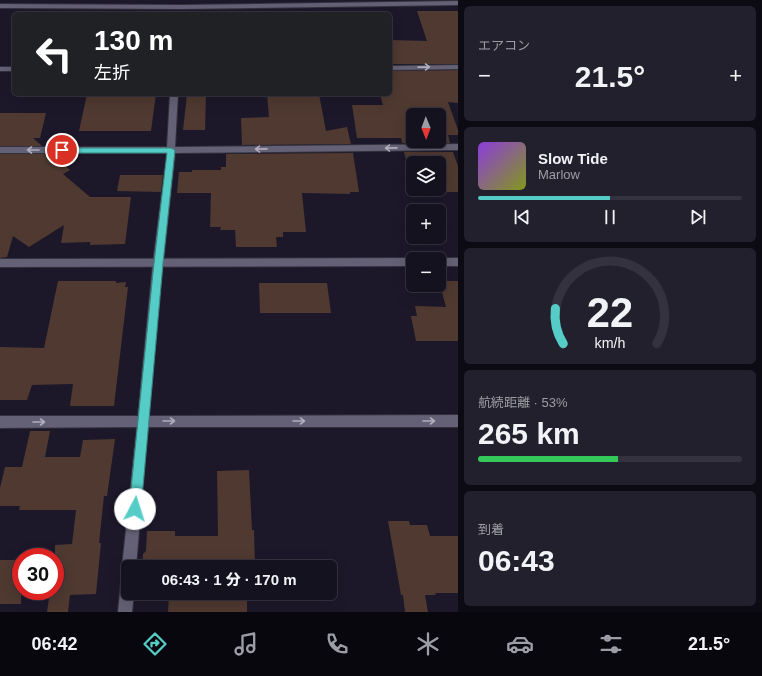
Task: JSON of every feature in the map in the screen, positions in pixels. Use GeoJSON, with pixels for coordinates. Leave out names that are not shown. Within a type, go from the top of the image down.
{"type":"FeatureCollection","features":[{"type":"Feature","properties":{"kind":"street"},"geometry":{"type":"LineString","coordinates":[[451,0],[458,3]]}},
{"type":"Feature","properties":{"kind":"street"},"geometry":{"type":"LineString","coordinates":[[0,6],[182,7],[279,3],[458,3]]}},
{"type":"Feature","properties":{"kind":"street"},"geometry":{"type":"LineString","coordinates":[[392,68],[458,67]]}},
{"type":"Feature","properties":{"kind":"street"},"geometry":{"type":"LineString","coordinates":[[0,69],[12,69]]}},
{"type":"Feature","properties":{"kind":"street"},"geometry":{"type":"LineString","coordinates":[[130,560],[158,263],[171,150],[174,96]]}},
{"type":"Feature","properties":{"kind":"street"},"geometry":{"type":"LineString","coordinates":[[0,150],[458,147]]}},
{"type":"Feature","properties":{"kind":"street"},"geometry":{"type":"LineString","coordinates":[[0,263],[406,262]]}},
{"type":"Feature","properties":{"kind":"street"},"geometry":{"type":"LineString","coordinates":[[446,262],[458,262]]}},
{"type":"Feature","properties":{"kind":"street"},"geometry":{"type":"LineString","coordinates":[[0,422],[458,421]]}},
{"type":"Feature","properties":{"kind":"street"},"geometry":{"type":"LineString","coordinates":[[125,612],[126,600]]}},
{"type":"Feature","properties":{"kind":"building"},"geometry":{"type":"Polygon","coordinates":[[[417,11],[458,11],[458,64],[392,64],[392,40],[427,41],[417,11]]]}},
{"type":"Feature","properties":{"kind":"building"},"geometry":{"type":"Polygon","coordinates":[[[458,70],[458,103],[448,102],[458,130],[458,135],[448,135],[450,143],[446,143],[446,108],[406,108],[406,143],[402,143],[401,138],[357,138],[352,105],[383,105],[381,96],[392,96],[392,71],[458,70]]]}},
{"type":"Feature","properties":{"kind":"building"},"geometry":{"type":"Polygon","coordinates":[[[87,96],[156,96],[151,131],[79,131],[87,96]]]}},
{"type":"Feature","properties":{"kind":"building"},"geometry":{"type":"Polygon","coordinates":[[[187,96],[206,96],[205,130],[183,130],[187,96]]]}},
{"type":"Feature","properties":{"kind":"building"},"geometry":{"type":"Polygon","coordinates":[[[267,96],[319,96],[326,131],[347,127],[351,144],[242,145],[241,118],[269,117],[267,96]]]}},
{"type":"Feature","properties":{"kind":"building"},"geometry":{"type":"Polygon","coordinates":[[[0,113],[46,113],[40,138],[33,138],[42,146],[0,146],[0,113]]]}},
{"type":"Feature","properties":{"kind":"building"},"geometry":{"type":"Polygon","coordinates":[[[404,152],[453,152],[458,166],[458,192],[446,192],[446,156],[406,156],[406,159],[404,152]]]}},
{"type":"Feature","properties":{"kind":"building"},"geometry":{"type":"Polygon","coordinates":[[[353,153],[359,192],[350,192],[350,194],[302,193],[306,232],[283,232],[283,237],[276,237],[277,247],[236,247],[235,230],[220,230],[221,227],[210,227],[211,193],[177,193],[179,172],[192,172],[192,170],[221,170],[221,167],[226,167],[226,154],[353,153]]]}},
{"type":"Feature","properties":{"kind":"building"},"geometry":{"type":"Polygon","coordinates":[[[0,154],[52,154],[70,170],[63,174],[90,197],[131,197],[125,244],[90,245],[90,242],[61,243],[64,225],[29,247],[13,236],[7,257],[0,258],[0,154]]]}},
{"type":"Feature","properties":{"kind":"building"},"geometry":{"type":"Polygon","coordinates":[[[120,175],[163,175],[161,192],[117,191],[120,175]]]}},
{"type":"Feature","properties":{"kind":"building"},"geometry":{"type":"Polygon","coordinates":[[[58,281],[126,282],[125,287],[128,287],[114,406],[70,406],[73,384],[32,385],[27,400],[0,400],[0,347],[44,348],[58,281]]]}},
{"type":"Feature","properties":{"kind":"building"},"geometry":{"type":"Polygon","coordinates":[[[446,281],[458,281],[458,341],[416,341],[411,316],[417,316],[415,306],[446,307],[442,292],[446,292],[446,281]]]}},
{"type":"Feature","properties":{"kind":"building"},"geometry":{"type":"Polygon","coordinates":[[[259,283],[327,283],[331,313],[260,313],[259,283]]]}},
{"type":"Feature","properties":{"kind":"building"},"geometry":{"type":"Polygon","coordinates":[[[30,431],[50,431],[45,457],[80,457],[83,440],[115,439],[107,496],[104,496],[96,594],[70,595],[68,612],[47,612],[49,600],[64,600],[64,548],[55,548],[55,545],[72,544],[76,510],[19,510],[20,506],[0,506],[0,488],[5,467],[22,467],[30,431]]]}},
{"type":"Feature","properties":{"kind":"building"},"geometry":{"type":"Polygon","coordinates":[[[249,470],[255,560],[143,560],[143,554],[146,551],[147,531],[175,531],[175,536],[218,536],[217,471],[249,470]]]}},
{"type":"Feature","properties":{"kind":"building"},"geometry":{"type":"Polygon","coordinates":[[[388,521],[409,521],[410,525],[427,525],[430,536],[458,536],[458,593],[435,593],[436,595],[425,595],[428,612],[405,612],[388,521]]]}},
{"type":"Feature","properties":{"kind":"building"},"geometry":{"type":"Polygon","coordinates":[[[0,560],[12,560],[12,600],[21,600],[21,604],[0,604],[0,560]]]}},
{"type":"Feature","properties":{"kind":"building"},"geometry":{"type":"Polygon","coordinates":[[[169,600],[247,600],[247,612],[168,612],[169,600]]]}},
{"type":"Feature","properties":{"kind":"route"},"geometry":{"type":"LineString","coordinates":[[62,150],[171,150],[158,263],[135,509]]}}]}
